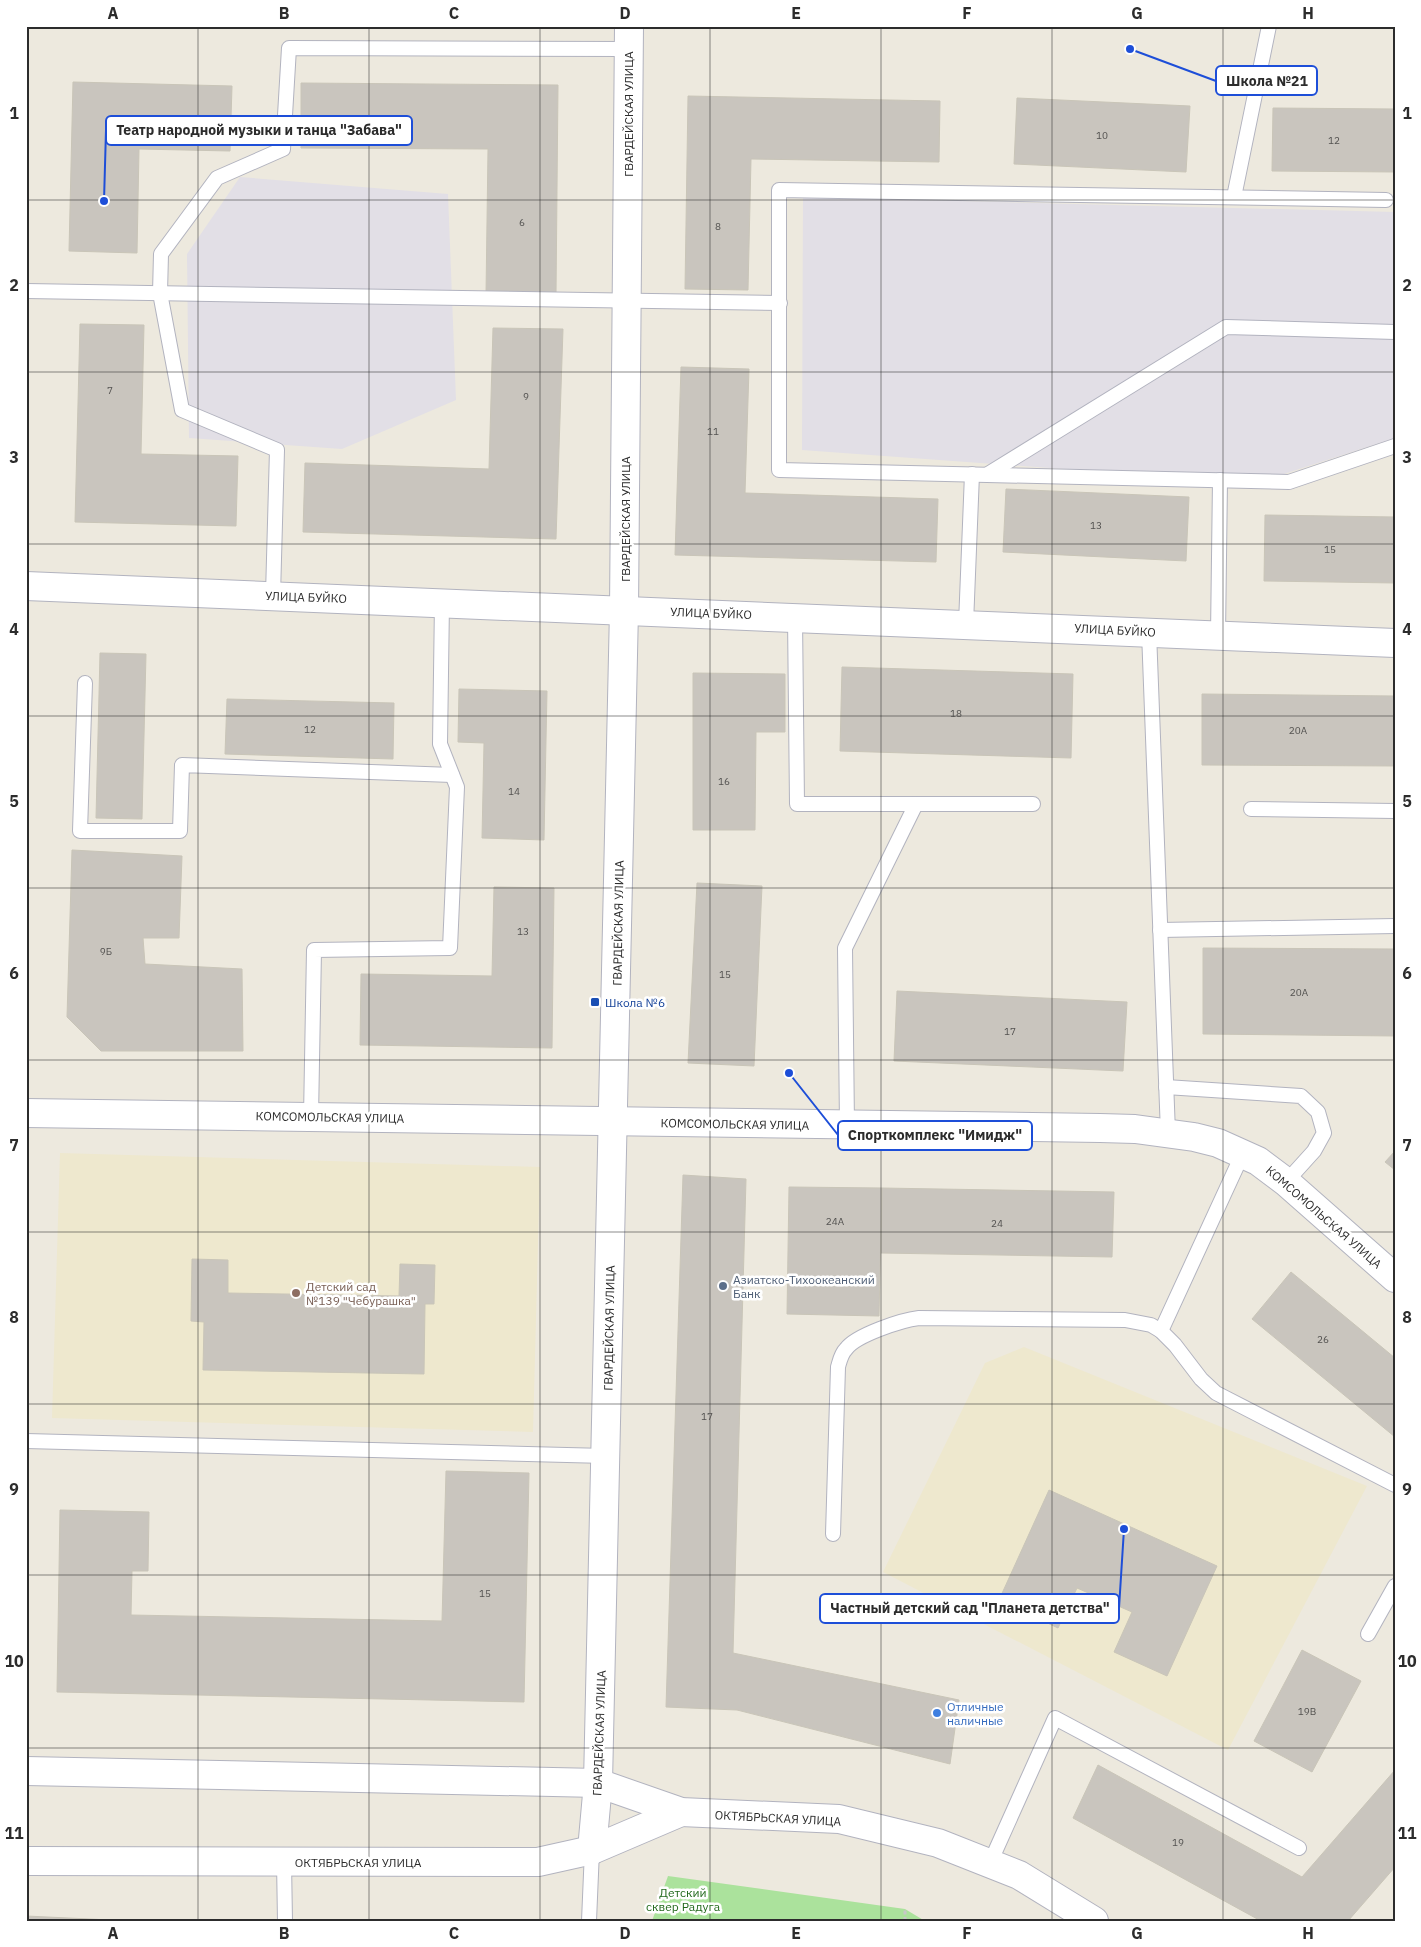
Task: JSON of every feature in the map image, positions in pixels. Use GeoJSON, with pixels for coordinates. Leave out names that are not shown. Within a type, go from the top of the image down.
{"type":"FeatureCollection","features":[{"type":"Feature","properties":{"kind":"street","name":"ГВАРДЕЙСКАЯ УЛИЦА"},"geometry":{"type":"LineString","coordinates":[[592,1850],[598,1783],[624,610],[628,37]]}},
{"type":"Feature","properties":{"kind":"street","name":"УЛИЦА БУЙКО"},"geometry":{"type":"LineString","coordinates":[[26,586],[1395,643]]}},
{"type":"Feature","properties":{"kind":"street","name":"КОМСОМОЛЬСКАЯ УЛИЦА"},"geometry":{"type":"LineString","coordinates":[[26,1113],[1100,1128],[1168,1133],[1218,1144],[1258,1161],[1286,1182],[1395,1278]]}},
{"type":"Feature","properties":{"kind":"street","name":"ОКТЯБРЬСКАЯ УЛИЦА"},"geometry":{"type":"LineString","coordinates":[[26,1771],[598,1783],[681,1812],[839,1820],[938,1843],[1019,1875],[1094,1921]]}},
{"type":"Feature","properties":{"kind":"street","name":"ОКТЯБРЬСКАЯ УЛИЦА"},"geometry":{"type":"LineString","coordinates":[[26,1862],[538,1862],[592,1850],[681,1812]]}},
{"type":"Feature","properties":{"kind":"lane"},"geometry":{"type":"LineString","coordinates":[[1234,197],[1269,26]]}},
{"type":"Feature","properties":{"kind":"lane"},"geometry":{"type":"LineString","coordinates":[[273,595],[277,450],[182,410],[160,293],[162,254],[217,178],[283,149],[289,48],[628,37]]}},
{"type":"Feature","properties":{"kind":"lane"},"geometry":{"type":"LineString","coordinates":[[1386,200],[779,190],[779,470],[1289,482],[1395,446]]}},
{"type":"Feature","properties":{"kind":"lane"},"geometry":{"type":"LineString","coordinates":[[26,291],[780,303]]}},
{"type":"Feature","properties":{"kind":"lane"},"geometry":{"type":"LineString","coordinates":[[988,474],[1226,327],[1395,332]]}},
{"type":"Feature","properties":{"kind":"lane"},"geometry":{"type":"LineString","coordinates":[[966,624],[972,474]]}},
{"type":"Feature","properties":{"kind":"lane"},"geometry":{"type":"LineString","coordinates":[[1218,635],[1220,480]]}},
{"type":"Feature","properties":{"kind":"lane"},"geometry":{"type":"LineString","coordinates":[[310,1117],[314,950],[450,948],[457,787],[440,744],[442,602]]}},
{"type":"Feature","properties":{"kind":"lane"},"geometry":{"type":"LineString","coordinates":[[795,617],[797,804],[1033,804]]}},
{"type":"Feature","properties":{"kind":"lane"},"geometry":{"type":"LineString","coordinates":[[1149,632],[1168,1133]]}},
{"type":"Feature","properties":{"kind":"lane"},"geometry":{"type":"LineString","coordinates":[[86,683],[80,831],[180,831],[182,765],[452,775]]}},
{"type":"Feature","properties":{"kind":"lane"},"geometry":{"type":"LineString","coordinates":[[847,1125],[845,948],[916,804]]}},
{"type":"Feature","properties":{"kind":"lane"},"geometry":{"type":"LineString","coordinates":[[1251,809],[1395,811]]}},
{"type":"Feature","properties":{"kind":"lane"},"geometry":{"type":"LineString","coordinates":[[1160,930],[1395,926]]}},
{"type":"Feature","properties":{"kind":"lane"},"geometry":{"type":"LineString","coordinates":[[1166,1087],[1301,1096],[1318,1112],[1324,1133],[1314,1150],[1286,1182]]}},
{"type":"Feature","properties":{"kind":"lane"},"geometry":{"type":"LineString","coordinates":[[1161,1331],[1243,1154]]}},
{"type":"Feature","properties":{"kind":"lane"},"geometry":{"type":"LineString","coordinates":[[833,1534],[838,1367],[841,1356],[850,1344],[895,1323],[919,1318],[1125,1320],[1145,1323],[1161,1331],[1175,1345],[1200,1379],[1216,1393],[1395,1485]]}},
{"type":"Feature","properties":{"kind":"lane"},"geometry":{"type":"LineString","coordinates":[[26,1441],[606,1456]]}},
{"type":"Feature","properties":{"kind":"lane"},"geometry":{"type":"LineString","coordinates":[[1368,1634],[1395,1586]]}},
{"type":"Feature","properties":{"kind":"lane"},"geometry":{"type":"LineString","coordinates":[[990,1863],[1055,1718],[1299,1848]]}},
{"type":"Feature","properties":{"kind":"lane"},"geometry":{"type":"LineString","coordinates":[[589,1921],[592,1850]]}},
{"type":"Feature","properties":{"kind":"lane"},"geometry":{"type":"LineString","coordinates":[[284,1862],[285,1921]]}},
{"type":"Feature","properties":{"kind":"path"},"geometry":{"type":"LineString","coordinates":[[905,1909],[905,1921]]}},
{"type":"Feature","properties":{"kind":"shaded area"},"geometry":{"type":"Polygon","coordinates":[[[240,177],[448,194],[456,400],[342,449],[189,438],[187,254],[240,177]]]}},
{"type":"Feature","properties":{"kind":"shaded area"},"geometry":{"type":"Polygon","coordinates":[[[803,197],[1395,212],[1395,438],[1256,483],[802,450],[803,197]]]}},
{"type":"Feature","properties":{"kind":"shaded area","name":"Детский сад №139 \"Чебурашка\""},"geometry":{"type":"Polygon","coordinates":[[[60,1153],[540,1167],[533,1432],[52,1418],[60,1153]]]}},
{"type":"Feature","properties":{"kind":"shaded area"},"geometry":{"type":"Polygon","coordinates":[[[1024,1347],[1367,1486],[1228,1750],[883,1572],[985,1363],[1024,1347]]]}},
{"type":"Feature","properties":{"kind":"green space","name":"Детский сквер Радуга"},"geometry":{"type":"Polygon","coordinates":[[[668,1876],[905,1909],[925,1921],[652,1921],[668,1876]]]}},
{"type":"Feature","properties":{"kind":"building"},"geometry":{"type":"Polygon","coordinates":[[[73,82],[232,86],[230,151],[139,149],[137,253],[69,251],[73,82]]]}},
{"type":"Feature","properties":{"kind":"building"},"geometry":{"type":"Polygon","coordinates":[[[301,83],[558,85],[556,295],[486,294],[488,149],[301,148],[301,83]]]}},
{"type":"Feature","properties":{"kind":"building"},"geometry":{"type":"Polygon","coordinates":[[[688,96],[940,101],[939,162],[751,159],[748,290],[685,289],[688,96]]]}},
{"type":"Feature","properties":{"kind":"building"},"geometry":{"type":"Polygon","coordinates":[[[1017,98],[1190,106],[1186,172],[1014,164],[1017,98]]]}},
{"type":"Feature","properties":{"kind":"building"},"geometry":{"type":"Polygon","coordinates":[[[1273,108],[1395,109],[1395,172],[1272,171],[1273,108]]]}},
{"type":"Feature","properties":{"kind":"building"},"geometry":{"type":"Polygon","coordinates":[[[80,324],[144,325],[141,454],[238,456],[236,526],[75,522],[80,324]]]}},
{"type":"Feature","properties":{"kind":"building"},"geometry":{"type":"Polygon","coordinates":[[[493,328],[563,329],[556,539],[303,532],[305,463],[489,469],[493,328]]]}},
{"type":"Feature","properties":{"kind":"building"},"geometry":{"type":"Polygon","coordinates":[[[681,367],[749,369],[745,493],[938,499],[936,562],[675,555],[681,367]]]}},
{"type":"Feature","properties":{"kind":"building"},"geometry":{"type":"Polygon","coordinates":[[[1006,489],[1189,497],[1186,561],[1003,552],[1006,489]]]}},
{"type":"Feature","properties":{"kind":"building"},"geometry":{"type":"Polygon","coordinates":[[[1265,515],[1395,517],[1395,583],[1264,581],[1265,515]]]}},
{"type":"Feature","properties":{"kind":"building"},"geometry":{"type":"Polygon","coordinates":[[[100,653],[146,654],[142,819],[96,818],[100,653]]]}},
{"type":"Feature","properties":{"kind":"building"},"geometry":{"type":"Polygon","coordinates":[[[842,667],[1073,674],[1071,758],[840,751],[842,667]]]}},
{"type":"Feature","properties":{"kind":"building"},"geometry":{"type":"Polygon","coordinates":[[[693,673],[785,674],[785,732],[756,732],[755,830],[693,830],[693,673]]]}},
{"type":"Feature","properties":{"kind":"building"},"geometry":{"type":"Polygon","coordinates":[[[459,689],[547,691],[544,840],[482,838],[484,743],[458,742],[459,689]]]}},
{"type":"Feature","properties":{"kind":"building"},"geometry":{"type":"Polygon","coordinates":[[[1202,694],[1395,696],[1395,766],[1202,765],[1202,694]]]}},
{"type":"Feature","properties":{"kind":"building"},"geometry":{"type":"Polygon","coordinates":[[[227,699],[394,703],[393,759],[225,754],[227,699]]]}},
{"type":"Feature","properties":{"kind":"building"},"geometry":{"type":"Polygon","coordinates":[[[72,850],[182,856],[179,938],[143,938],[145,964],[242,969],[243,1051],[101,1051],[67,1017],[72,850]]]}},
{"type":"Feature","properties":{"kind":"building"},"geometry":{"type":"Polygon","coordinates":[[[697,883],[762,886],[754,1066],[688,1063],[697,883]]]}},
{"type":"Feature","properties":{"kind":"building"},"geometry":{"type":"Polygon","coordinates":[[[494,887],[554,888],[552,1048],[360,1045],[361,974],[492,976],[494,887]]]}},
{"type":"Feature","properties":{"kind":"building"},"geometry":{"type":"Polygon","coordinates":[[[1203,948],[1395,949],[1395,1036],[1203,1034],[1203,948]]]}},
{"type":"Feature","properties":{"kind":"building"},"geometry":{"type":"Polygon","coordinates":[[[897,991],[1127,1002],[1123,1071],[894,1061],[897,991]]]}},
{"type":"Feature","properties":{"kind":"building"},"geometry":{"type":"Polygon","coordinates":[[[1395,1151],[1395,1170],[1385,1162],[1395,1151]]]}},
{"type":"Feature","properties":{"kind":"building"},"geometry":{"type":"Polygon","coordinates":[[[683,1175],[746,1179],[733,1653],[959,1700],[950,1764],[737,1710],[666,1707],[683,1175]]]}},
{"type":"Feature","properties":{"kind":"building"},"geometry":{"type":"Polygon","coordinates":[[[789,1187],[882,1188],[879,1316],[787,1314],[789,1187]]]}},
{"type":"Feature","properties":{"kind":"building"},"geometry":{"type":"Polygon","coordinates":[[[882,1188],[1114,1192],[1112,1257],[881,1253],[882,1188]]]}},
{"type":"Feature","properties":{"kind":"building","name":"Детский сад №139 \"Чебурашка\""},"geometry":{"type":"Polygon","coordinates":[[[192,1259],[228,1260],[228,1293],[399,1296],[400,1264],[435,1265],[434,1304],[425,1304],[424,1374],[203,1370],[204,1322],[191,1321],[192,1259]]]}},
{"type":"Feature","properties":{"kind":"building"},"geometry":{"type":"Polygon","coordinates":[[[1291,1272],[1395,1358],[1395,1437],[1252,1319],[1291,1272]]]}},
{"type":"Feature","properties":{"kind":"building"},"geometry":{"type":"Polygon","coordinates":[[[446,1471],[529,1473],[524,1702],[57,1692],[60,1510],[149,1512],[148,1571],[132,1571],[131,1615],[442,1621],[446,1471]]]}},
{"type":"Feature","properties":{"kind":"building"},"geometry":{"type":"Polygon","coordinates":[[[1049,1490],[1217,1566],[1167,1676],[1114,1652],[1132,1612],[1077,1588],[1058,1628],[999,1600],[1049,1490]]]}},
{"type":"Feature","properties":{"kind":"building"},"geometry":{"type":"Polygon","coordinates":[[[1302,1650],[1361,1681],[1312,1772],[1254,1741],[1302,1650]]]}},
{"type":"Feature","properties":{"kind":"building"},"geometry":{"type":"Polygon","coordinates":[[[1098,1765],[1302,1877],[1395,1770],[1395,1867],[1348,1921],[1261,1921],[1073,1818],[1098,1765]]]}},
{"type":"Feature","properties":{"kind":"building"},"geometry":{"type":"Polygon","coordinates":[[[26,1916],[132,1921],[26,1921],[26,1916]]]}},
{"type":"Feature","properties":{"kind":"place","name":"Школа №21"},"geometry":{"type":"Point","coordinates":[1130,49]}},
{"type":"Feature","properties":{"kind":"place","name":"Театр народной музыки и танца \"Забава\""},"geometry":{"type":"Point","coordinates":[104,201]}},
{"type":"Feature","properties":{"kind":"place","name":"Школа №6"},"geometry":{"type":"Point","coordinates":[595,1002]}},
{"type":"Feature","properties":{"kind":"place","name":"Спорткомплекс \"Имидж\""},"geometry":{"type":"Point","coordinates":[789,1073]}},
{"type":"Feature","properties":{"kind":"place","name":"Азиатско-Тихоокеанский Банк"},"geometry":{"type":"Point","coordinates":[723,1286]}},
{"type":"Feature","properties":{"kind":"place","name":"Детский сад №139 \"Чебурашка\""},"geometry":{"type":"Point","coordinates":[296,1293]}},
{"type":"Feature","properties":{"kind":"place","name":"Частный детский сад \"Планета детства\""},"geometry":{"type":"Point","coordinates":[1124,1529]}},
{"type":"Feature","properties":{"kind":"place","name":"Отличные наличные"},"geometry":{"type":"Point","coordinates":[937,1713]}}]}
